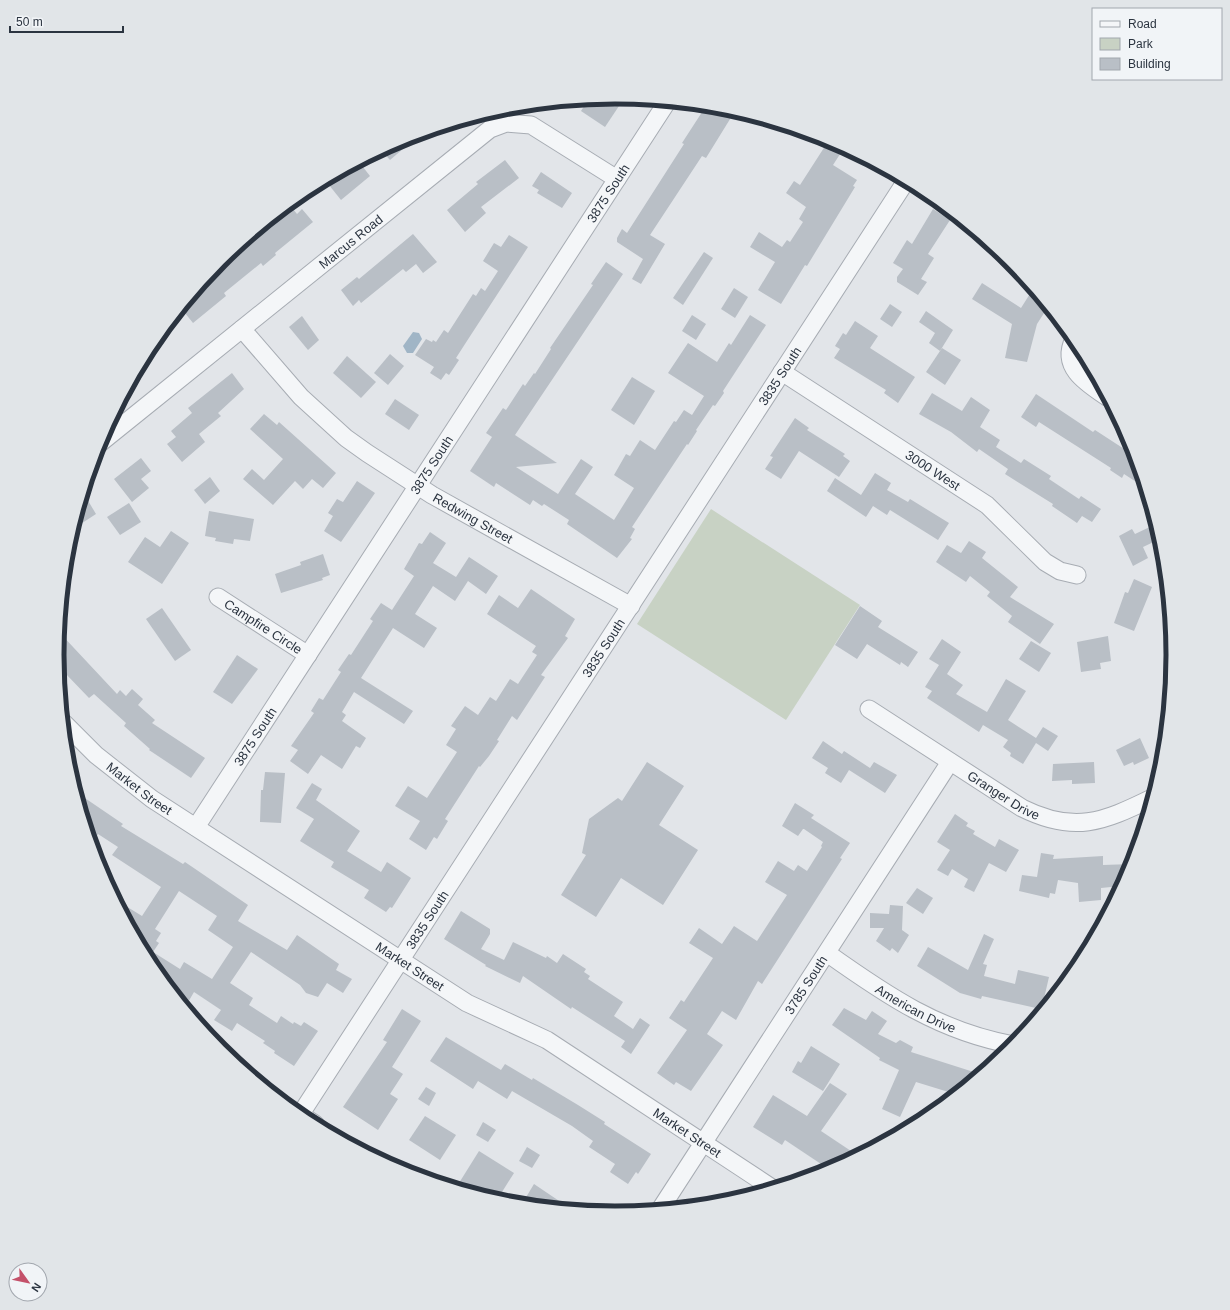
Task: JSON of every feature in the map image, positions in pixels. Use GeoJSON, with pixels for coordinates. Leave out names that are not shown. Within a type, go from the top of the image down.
{"type":"FeatureCollection","features":[{"type":"Feature","properties":{"kind":"street","name":"3875 South"},"geometry":{"type":"LineString","coordinates":[[196,827],[664,106]]}},
{"type":"Feature","properties":{"kind":"street","name":"Marcus Road"},"geometry":{"type":"LineString","coordinates":[[110,435],[482,134],[497,125],[519,123],[538,128],[617,179]]}},
{"type":"Feature","properties":{"kind":"street","name":"3835 South"},"geometry":{"type":"LineString","coordinates":[[304,1110],[903,186]]}},
{"type":"Feature","properties":{"kind":"street","name":"Redwing Street"},"geometry":{"type":"LineString","coordinates":[[242,329],[277,371],[325,420],[367,453],[418,487],[630,606]]}},
{"type":"Feature","properties":{"kind":"street"},"geometry":{"type":"LineString","coordinates":[[1071,346],[1071,364],[1081,379],[1098,391]]}},
{"type":"Feature","properties":{"kind":"street","name":"3000 West"},"geometry":{"type":"LineString","coordinates":[[782,372],[987,505],[1045,562],[1060,571],[1077,575]]}},
{"type":"Feature","properties":{"kind":"street","name":"Campfire Circle"},"geometry":{"type":"LineString","coordinates":[[218,597],[308,656]]}},
{"type":"Feature","properties":{"kind":"street","name":"Granger Drive"},"geometry":{"type":"LineString","coordinates":[[869,709],[1022,808],[1042,818],[1063,823],[1086,823],[1107,818],[1146,801]]}},
{"type":"Feature","properties":{"kind":"street","name":"Market Street"},"geometry":{"type":"LineString","coordinates":[[69,728],[119,774],[152,799],[467,1003],[547,1040],[767,1184]]}},
{"type":"Feature","properties":{"kind":"street","name":"3785 South"},"geometry":{"type":"LineString","coordinates":[[664,1204],[950,762]]}},
{"type":"Feature","properties":{"kind":"street","name":"American Drive"},"geometry":{"type":"LineString","coordinates":[[827,953],[879,990],[933,1020],[967,1033],[1007,1043]]}},
{"type":"Feature","properties":{"kind":"green space"},"geometry":{"type":"Polygon","coordinates":[[[711,509],[860,605],[786,720],[637,624],[711,509]]]}},
{"type":"Feature","properties":{"kind":"water"},"geometry":{"type":"Polygon","coordinates":[[[413,332],[419,333],[422,339],[413,353],[407,353],[403,346],[413,332]]]}},
{"type":"Feature","properties":{"kind":"building"},"geometry":{"type":"Polygon","coordinates":[[[620,104],[605,127],[581,111],[585,105],[620,104]]]}},
{"type":"Feature","properties":{"kind":"building"},"geometry":{"type":"Polygon","coordinates":[[[702,112],[731,117],[706,158],[702,156],[650,235],[665,244],[641,284],[632,279],[643,259],[617,242],[617,238],[622,229],[627,233],[684,144],[682,143],[702,112]]]}},
{"type":"Feature","properties":{"kind":"building"},"geometry":{"type":"Polygon","coordinates":[[[408,144],[390,160],[385,155],[408,144]]]}},
{"type":"Feature","properties":{"kind":"building"},"geometry":{"type":"Polygon","coordinates":[[[825,146],[841,153],[833,165],[857,180],[853,186],[855,187],[807,266],[805,265],[781,304],[758,290],[775,262],[750,247],[759,232],[782,247],[787,240],[790,242],[803,222],[799,219],[806,207],[786,193],[794,181],[800,185],[825,146]]]}},
{"type":"Feature","properties":{"kind":"building"},"geometry":{"type":"Polygon","coordinates":[[[505,160],[519,178],[481,207],[486,213],[465,232],[447,210],[478,184],[476,182],[505,160]]]}},
{"type":"Feature","properties":{"kind":"building"},"geometry":{"type":"Polygon","coordinates":[[[362,166],[370,176],[341,200],[329,185],[362,166]]]}},
{"type":"Feature","properties":{"kind":"building"},"geometry":{"type":"Polygon","coordinates":[[[541,172],[572,193],[562,208],[537,193],[539,190],[532,186],[541,172]]]}},
{"type":"Feature","properties":{"kind":"building"},"geometry":{"type":"Polygon","coordinates":[[[293,209],[297,214],[302,209],[313,222],[275,253],[276,255],[263,266],[261,263],[224,293],[226,296],[193,323],[184,312],[225,265],[280,218],[293,209]]]}},
{"type":"Feature","properties":{"kind":"building"},"geometry":{"type":"Polygon","coordinates":[[[933,209],[950,220],[928,254],[934,258],[921,279],[927,282],[918,295],[897,282],[897,277],[903,269],[893,263],[907,240],[912,244],[933,209]]]}},
{"type":"Feature","properties":{"kind":"building"},"geometry":{"type":"Polygon","coordinates":[[[413,234],[437,262],[423,273],[416,264],[406,272],[403,269],[361,303],[359,300],[353,306],[341,290],[357,277],[359,279],[413,234]]]}},
{"type":"Feature","properties":{"kind":"building"},"geometry":{"type":"Polygon","coordinates":[[[509,235],[528,247],[456,358],[459,360],[449,375],[446,373],[441,380],[430,373],[434,367],[415,355],[426,339],[436,342],[444,330],[448,333],[473,294],[476,296],[481,288],[485,291],[498,271],[483,261],[494,243],[501,247],[509,235]]]}},
{"type":"Feature","properties":{"kind":"building"},"geometry":{"type":"Polygon","coordinates":[[[704,252],[713,258],[683,305],[673,298],[704,252]]]}},
{"type":"Feature","properties":{"kind":"building"},"geometry":{"type":"Polygon","coordinates":[[[606,262],[623,274],[515,435],[557,463],[516,467],[558,494],[581,459],[593,467],[575,494],[614,520],[634,488],[614,475],[626,454],[630,456],[640,440],[655,450],[674,421],[676,422],[684,410],[692,415],[704,396],[668,373],[688,343],[717,362],[729,343],[731,345],[750,315],[766,325],[723,391],[724,393],[715,406],[713,405],[688,445],[687,444],[632,527],[635,529],[630,538],[632,539],[617,558],[567,524],[569,520],[544,504],[542,506],[533,500],[530,505],[496,483],[494,487],[470,471],[492,437],[486,433],[503,408],[506,410],[523,384],[525,386],[534,373],[535,374],[551,349],[550,348],[593,285],[591,284],[606,262]]]}},
{"type":"Feature","properties":{"kind":"building"},"geometry":{"type":"Polygon","coordinates":[[[982,283],[1021,308],[1030,293],[1045,312],[1037,324],[1027,362],[1005,358],[1012,324],[972,299],[982,283]]]}},
{"type":"Feature","properties":{"kind":"building"},"geometry":{"type":"Polygon","coordinates":[[[734,288],[748,297],[735,318],[721,309],[734,288]]]}},
{"type":"Feature","properties":{"kind":"building"},"geometry":{"type":"Polygon","coordinates":[[[890,304],[902,312],[892,327],[880,319],[890,304]]]}},
{"type":"Feature","properties":{"kind":"building"},"geometry":{"type":"Polygon","coordinates":[[[926,311],[953,330],[940,351],[929,343],[935,333],[919,322],[926,311]]]}},
{"type":"Feature","properties":{"kind":"building"},"geometry":{"type":"Polygon","coordinates":[[[692,315],[706,324],[696,340],[682,331],[692,315]]]}},
{"type":"Feature","properties":{"kind":"building"},"geometry":{"type":"Polygon","coordinates":[[[302,316],[319,340],[308,350],[289,327],[302,316]]]}},
{"type":"Feature","properties":{"kind":"building"},"geometry":{"type":"Polygon","coordinates":[[[855,321],[878,336],[870,348],[915,377],[898,403],[884,393],[886,390],[834,358],[840,349],[835,346],[843,333],[846,335],[855,321]]]}},
{"type":"Feature","properties":{"kind":"building"},"geometry":{"type":"Polygon","coordinates":[[[942,348],[961,360],[945,385],[926,372],[942,348]]]}},
{"type":"Feature","properties":{"kind":"building"},"geometry":{"type":"Polygon","coordinates":[[[390,354],[404,366],[388,385],[374,373],[390,354]]]}},
{"type":"Feature","properties":{"kind":"building"},"geometry":{"type":"Polygon","coordinates":[[[347,356],[376,382],[361,398],[333,373],[347,356]]]}},
{"type":"Feature","properties":{"kind":"building"},"geometry":{"type":"Polygon","coordinates":[[[232,373],[244,389],[218,413],[221,416],[199,434],[205,442],[182,462],[167,444],[176,437],[171,431],[192,413],[188,408],[232,373]]]}},
{"type":"Feature","properties":{"kind":"building"},"geometry":{"type":"Polygon","coordinates":[[[632,377],[655,391],[634,425],[611,410],[632,377]]]}},
{"type":"Feature","properties":{"kind":"building"},"geometry":{"type":"Polygon","coordinates":[[[932,393],[962,411],[971,397],[990,410],[980,427],[1000,440],[996,447],[1021,463],[1024,459],[1051,476],[1049,479],[1079,499],[1081,496],[1101,509],[1092,522],[1082,516],[1077,523],[1052,506],[1053,504],[1005,474],[1008,469],[979,449],[977,452],[951,432],[919,414],[932,393]]]}},
{"type":"Feature","properties":{"kind":"building"},"geometry":{"type":"Polygon","coordinates":[[[1036,394],[1093,432],[1095,430],[1126,450],[1139,484],[1124,474],[1122,478],[1110,470],[1111,468],[1039,422],[1036,427],[1021,417],[1036,394]]]}},
{"type":"Feature","properties":{"kind":"building"},"geometry":{"type":"Polygon","coordinates":[[[395,399],[419,415],[409,430],[385,414],[395,399]]]}},
{"type":"Feature","properties":{"kind":"building"},"geometry":{"type":"Polygon","coordinates":[[[264,414],[277,425],[279,422],[336,473],[323,488],[312,479],[303,489],[295,481],[273,505],[243,479],[252,469],[264,480],[283,459],[250,429],[264,414]]]}},
{"type":"Feature","properties":{"kind":"building"},"geometry":{"type":"Polygon","coordinates":[[[795,418],[809,428],[807,430],[845,454],[843,456],[850,461],[839,477],[799,451],[781,479],[765,469],[773,457],[770,456],[795,418]]]}},
{"type":"Feature","properties":{"kind":"building"},"geometry":{"type":"Polygon","coordinates":[[[141,458],[151,471],[141,479],[149,488],[132,502],[114,479],[141,458]]]}},
{"type":"Feature","properties":{"kind":"building"},"geometry":{"type":"Polygon","coordinates":[[[875,473],[891,483],[887,490],[908,502],[910,499],[949,523],[938,540],[890,510],[887,515],[873,506],[866,517],[827,491],[835,478],[861,495],[875,473]]]}},
{"type":"Feature","properties":{"kind":"building"},"geometry":{"type":"Polygon","coordinates":[[[210,477],[220,491],[205,504],[194,490],[210,477]]]}},
{"type":"Feature","properties":{"kind":"building"},"geometry":{"type":"Polygon","coordinates":[[[357,481],[375,493],[341,542],[324,531],[333,516],[328,513],[337,499],[343,502],[357,481]]]}},
{"type":"Feature","properties":{"kind":"building"},"geometry":{"type":"Polygon","coordinates":[[[87,499],[96,514],[80,524],[87,499]]]}},
{"type":"Feature","properties":{"kind":"building"},"geometry":{"type":"Polygon","coordinates":[[[129,503],[141,522],[120,535],[107,517],[129,503]]]}},
{"type":"Feature","properties":{"kind":"building"},"geometry":{"type":"Polygon","coordinates":[[[209,511],[254,519],[250,541],[234,539],[233,544],[215,541],[216,538],[205,536],[209,511]]]}},
{"type":"Feature","properties":{"kind":"building"},"geometry":{"type":"Polygon","coordinates":[[[1150,527],[1154,542],[1143,547],[1148,558],[1133,566],[1119,536],[1132,529],[1135,534],[1150,527]]]}},
{"type":"Feature","properties":{"kind":"building"},"geometry":{"type":"Polygon","coordinates":[[[171,531],[189,543],[162,584],[128,562],[145,537],[160,547],[171,531]]]}},
{"type":"Feature","properties":{"kind":"building"},"geometry":{"type":"Polygon","coordinates":[[[430,532],[446,543],[433,563],[456,577],[469,557],[498,576],[486,594],[468,581],[455,601],[433,586],[415,614],[437,628],[424,648],[393,628],[361,678],[413,711],[404,724],[354,692],[342,712],[346,715],[342,721],[366,738],[360,748],[356,746],[342,769],[321,755],[308,774],[290,761],[298,750],[291,746],[314,713],[311,711],[319,698],[323,700],[341,672],[338,670],[349,654],[351,655],[373,621],[370,619],[381,603],[392,610],[414,576],[404,569],[419,543],[422,544],[430,532]]]}},
{"type":"Feature","properties":{"kind":"building"},"geometry":{"type":"Polygon","coordinates":[[[969,541],[986,552],[982,558],[1018,587],[1010,597],[1054,624],[1040,644],[1008,622],[1012,616],[987,596],[990,592],[970,576],[966,582],[936,562],[947,545],[961,553],[969,541]]]}},
{"type":"Feature","properties":{"kind":"building"},"geometry":{"type":"Polygon","coordinates":[[[323,554],[330,575],[322,578],[323,580],[281,593],[275,574],[301,565],[300,562],[323,554]]]}},
{"type":"Feature","properties":{"kind":"building"},"geometry":{"type":"Polygon","coordinates":[[[1134,579],[1152,587],[1134,631],[1114,623],[1125,592],[1128,593],[1134,579]]]}},
{"type":"Feature","properties":{"kind":"building"},"geometry":{"type":"Polygon","coordinates":[[[531,589],[575,619],[565,636],[568,638],[541,675],[545,677],[517,720],[512,716],[497,740],[499,741],[489,756],[480,767],[479,766],[445,819],[448,821],[437,839],[434,837],[426,850],[409,839],[420,821],[395,806],[408,786],[427,798],[457,752],[446,745],[456,729],[451,726],[465,706],[478,715],[490,697],[496,701],[510,679],[518,684],[537,655],[532,652],[536,646],[487,614],[499,595],[518,608],[531,589]]]}},
{"type":"Feature","properties":{"kind":"building"},"geometry":{"type":"Polygon","coordinates":[[[860,606],[882,621],[878,627],[918,652],[908,667],[901,662],[900,665],[867,644],[857,659],[835,645],[860,606]]]}},
{"type":"Feature","properties":{"kind":"building"},"geometry":{"type":"Polygon","coordinates":[[[162,608],[191,650],[175,661],[146,619],[162,608]]]}},
{"type":"Feature","properties":{"kind":"building"},"geometry":{"type":"Polygon","coordinates":[[[1108,636],[1111,661],[1100,663],[1101,669],[1081,672],[1077,642],[1108,636]]]}},
{"type":"Feature","properties":{"kind":"building"},"geometry":{"type":"Polygon","coordinates":[[[64,638],[117,694],[120,690],[126,696],[132,689],[143,699],[138,705],[155,720],[152,723],[205,758],[191,778],[149,750],[150,749],[124,726],[126,723],[94,694],[89,698],[65,673],[67,672],[64,669],[64,638]]]}},
{"type":"Feature","properties":{"kind":"building"},"geometry":{"type":"Polygon","coordinates":[[[942,639],[961,652],[947,674],[963,685],[956,694],[987,712],[1006,679],[1026,691],[1008,720],[1036,738],[1043,727],[1058,736],[1048,751],[1036,743],[1023,764],[1010,756],[1011,753],[1003,747],[1008,740],[983,725],[979,732],[927,698],[932,691],[925,687],[939,665],[929,659],[942,639]]]}},
{"type":"Feature","properties":{"kind":"building"},"geometry":{"type":"Polygon","coordinates":[[[1031,641],[1051,653],[1039,672],[1019,659],[1031,641]]]}},
{"type":"Feature","properties":{"kind":"building"},"geometry":{"type":"Polygon","coordinates":[[[237,655],[258,669],[232,704],[213,692],[237,655]]]}},
{"type":"Feature","properties":{"kind":"building"},"geometry":{"type":"Polygon","coordinates":[[[1140,738],[1149,758],[1134,765],[1133,762],[1124,766],[1116,750],[1140,738]]]}},
{"type":"Feature","properties":{"kind":"building"},"geometry":{"type":"Polygon","coordinates":[[[823,741],[842,754],[844,751],[870,768],[874,762],[897,775],[885,793],[849,770],[841,783],[825,773],[828,768],[812,758],[823,741]]]}},
{"type":"Feature","properties":{"kind":"building"},"geometry":{"type":"Polygon","coordinates":[[[647,762],[684,786],[659,825],[698,850],[663,905],[621,878],[596,917],[561,895],[586,855],[582,853],[589,819],[618,798],[622,801],[647,762]]]}},
{"type":"Feature","properties":{"kind":"building"},"geometry":{"type":"Polygon","coordinates":[[[1094,762],[1095,783],[1072,784],[1072,780],[1052,781],[1053,764],[1094,762]]]}},
{"type":"Feature","properties":{"kind":"building"},"geometry":{"type":"Polygon","coordinates":[[[265,772],[285,773],[281,823],[260,822],[261,790],[263,790],[265,772]]]}},
{"type":"Feature","properties":{"kind":"building"},"geometry":{"type":"Polygon","coordinates":[[[312,783],[322,789],[316,800],[360,831],[347,851],[381,872],[387,862],[411,878],[392,908],[390,907],[386,912],[364,898],[369,890],[331,867],[334,862],[300,841],[314,819],[296,808],[312,783]]]}},
{"type":"Feature","properties":{"kind":"building"},"geometry":{"type":"Polygon","coordinates":[[[83,797],[123,824],[121,826],[183,864],[185,862],[248,905],[238,921],[287,950],[297,935],[339,964],[336,970],[352,979],[343,993],[327,983],[318,997],[306,993],[300,985],[251,952],[230,983],[253,998],[249,1005],[277,1023],[281,1016],[293,1024],[294,1022],[301,1026],[304,1022],[318,1031],[294,1066],[274,1053],[275,1051],[263,1043],[265,1041],[237,1023],[232,1031],[214,1020],[221,1010],[194,992],[188,1002],[157,961],[124,905],[142,916],[161,887],[112,855],[118,847],[98,834],[95,838],[83,797]],[[179,891],[155,929],[161,933],[156,941],[159,943],[153,952],[180,969],[184,962],[212,979],[233,947],[208,930],[217,916],[179,891]]]}},
{"type":"Feature","properties":{"kind":"building"},"geometry":{"type":"Polygon","coordinates":[[[795,803],[814,815],[811,818],[850,843],[840,858],[842,859],[762,984],[758,981],[736,1020],[722,1011],[707,1034],[723,1045],[691,1091],[676,1082],[674,1085],[657,1073],[687,1030],[669,1018],[681,1000],[684,1002],[713,958],[689,943],[699,928],[722,944],[734,926],[757,941],[787,895],[765,882],[778,861],[794,871],[798,865],[807,871],[822,847],[823,842],[804,829],[798,836],[782,826],[795,803]]]}},
{"type":"Feature","properties":{"kind":"building"},"geometry":{"type":"Polygon","coordinates":[[[955,814],[968,823],[966,826],[975,831],[973,834],[995,847],[999,839],[1019,850],[1006,872],[989,863],[974,892],[964,887],[968,879],[952,869],[948,876],[937,870],[950,850],[937,842],[955,814]]]}},
{"type":"Feature","properties":{"kind":"building"},"geometry":{"type":"Polygon","coordinates":[[[1041,853],[1054,855],[1053,859],[1103,856],[1103,865],[1125,864],[1115,887],[1101,888],[1101,900],[1079,902],[1078,883],[1058,880],[1055,894],[1050,893],[1049,898],[1019,891],[1022,875],[1037,877],[1041,853]]]}},
{"type":"Feature","properties":{"kind":"building"},"geometry":{"type":"Polygon","coordinates":[[[917,888],[933,898],[923,914],[906,903],[917,888]]]}},
{"type":"Feature","properties":{"kind":"building"},"geometry":{"type":"Polygon","coordinates":[[[890,905],[903,906],[902,930],[909,935],[898,953],[892,948],[890,951],[876,941],[884,928],[870,928],[870,913],[889,914],[890,905]]]}},
{"type":"Feature","properties":{"kind":"building"},"geometry":{"type":"Polygon","coordinates":[[[461,911],[490,929],[490,934],[481,949],[504,960],[513,942],[546,958],[547,956],[557,963],[563,954],[586,969],[584,972],[590,976],[588,979],[623,1002],[614,1016],[633,1029],[640,1018],[650,1025],[631,1054],[621,1047],[625,1041],[572,1007],[571,1009],[523,976],[520,983],[485,966],[486,965],[444,939],[461,911]]]}},
{"type":"Feature","properties":{"kind":"building"},"geometry":{"type":"Polygon","coordinates":[[[984,934],[994,939],[983,964],[987,965],[984,976],[1015,984],[1018,970],[1049,977],[1044,1000],[1039,1006],[1036,1006],[1036,1008],[982,996],[981,999],[960,993],[917,966],[928,947],[968,970],[984,934]]]}},
{"type":"Feature","properties":{"kind":"building"},"geometry":{"type":"Polygon","coordinates":[[[844,1008],[866,1020],[872,1011],[887,1021],[878,1034],[896,1043],[900,1040],[913,1047],[911,1052],[974,1072],[950,1092],[916,1082],[900,1117],[882,1109],[899,1070],[879,1060],[880,1058],[832,1025],[844,1008]]]}},
{"type":"Feature","properties":{"kind":"building"},"geometry":{"type":"Polygon","coordinates":[[[402,1009],[421,1021],[392,1067],[403,1074],[390,1094],[398,1099],[378,1130],[343,1107],[387,1042],[383,1040],[402,1009]]]}},
{"type":"Feature","properties":{"kind":"building"},"geometry":{"type":"Polygon","coordinates":[[[446,1037],[501,1070],[505,1064],[532,1080],[533,1078],[605,1122],[604,1124],[651,1154],[638,1174],[636,1172],[628,1184],[610,1172],[615,1164],[589,1147],[593,1141],[572,1126],[512,1091],[507,1099],[478,1081],[473,1089],[430,1061],[446,1037]]]}},
{"type":"Feature","properties":{"kind":"building"},"geometry":{"type":"Polygon","coordinates":[[[811,1046],[840,1064],[823,1091],[792,1072],[798,1061],[801,1063],[811,1046]]]}},
{"type":"Feature","properties":{"kind":"building"},"geometry":{"type":"Polygon","coordinates":[[[830,1083],[847,1094],[821,1131],[852,1152],[823,1165],[785,1140],[782,1145],[753,1127],[773,1095],[807,1116],[830,1083]]]}},
{"type":"Feature","properties":{"kind":"building"},"geometry":{"type":"Polygon","coordinates":[[[426,1087],[436,1093],[429,1106],[418,1099],[426,1087]]]}},
{"type":"Feature","properties":{"kind":"building"},"geometry":{"type":"Polygon","coordinates":[[[425,1116],[456,1135],[440,1160],[409,1140],[425,1116]]]}},
{"type":"Feature","properties":{"kind":"building"},"geometry":{"type":"Polygon","coordinates":[[[483,1122],[496,1130],[488,1142],[476,1135],[483,1122]]]}},
{"type":"Feature","properties":{"kind":"building"},"geometry":{"type":"Polygon","coordinates":[[[527,1147],[540,1155],[532,1168],[519,1161],[527,1147]]]}},
{"type":"Feature","properties":{"kind":"building"},"geometry":{"type":"Polygon","coordinates":[[[479,1151],[514,1173],[501,1193],[459,1183],[479,1151]]]}},
{"type":"Feature","properties":{"kind":"building"},"geometry":{"type":"Polygon","coordinates":[[[534,1184],[562,1203],[543,1201],[526,1198],[534,1184]]]}}]}
